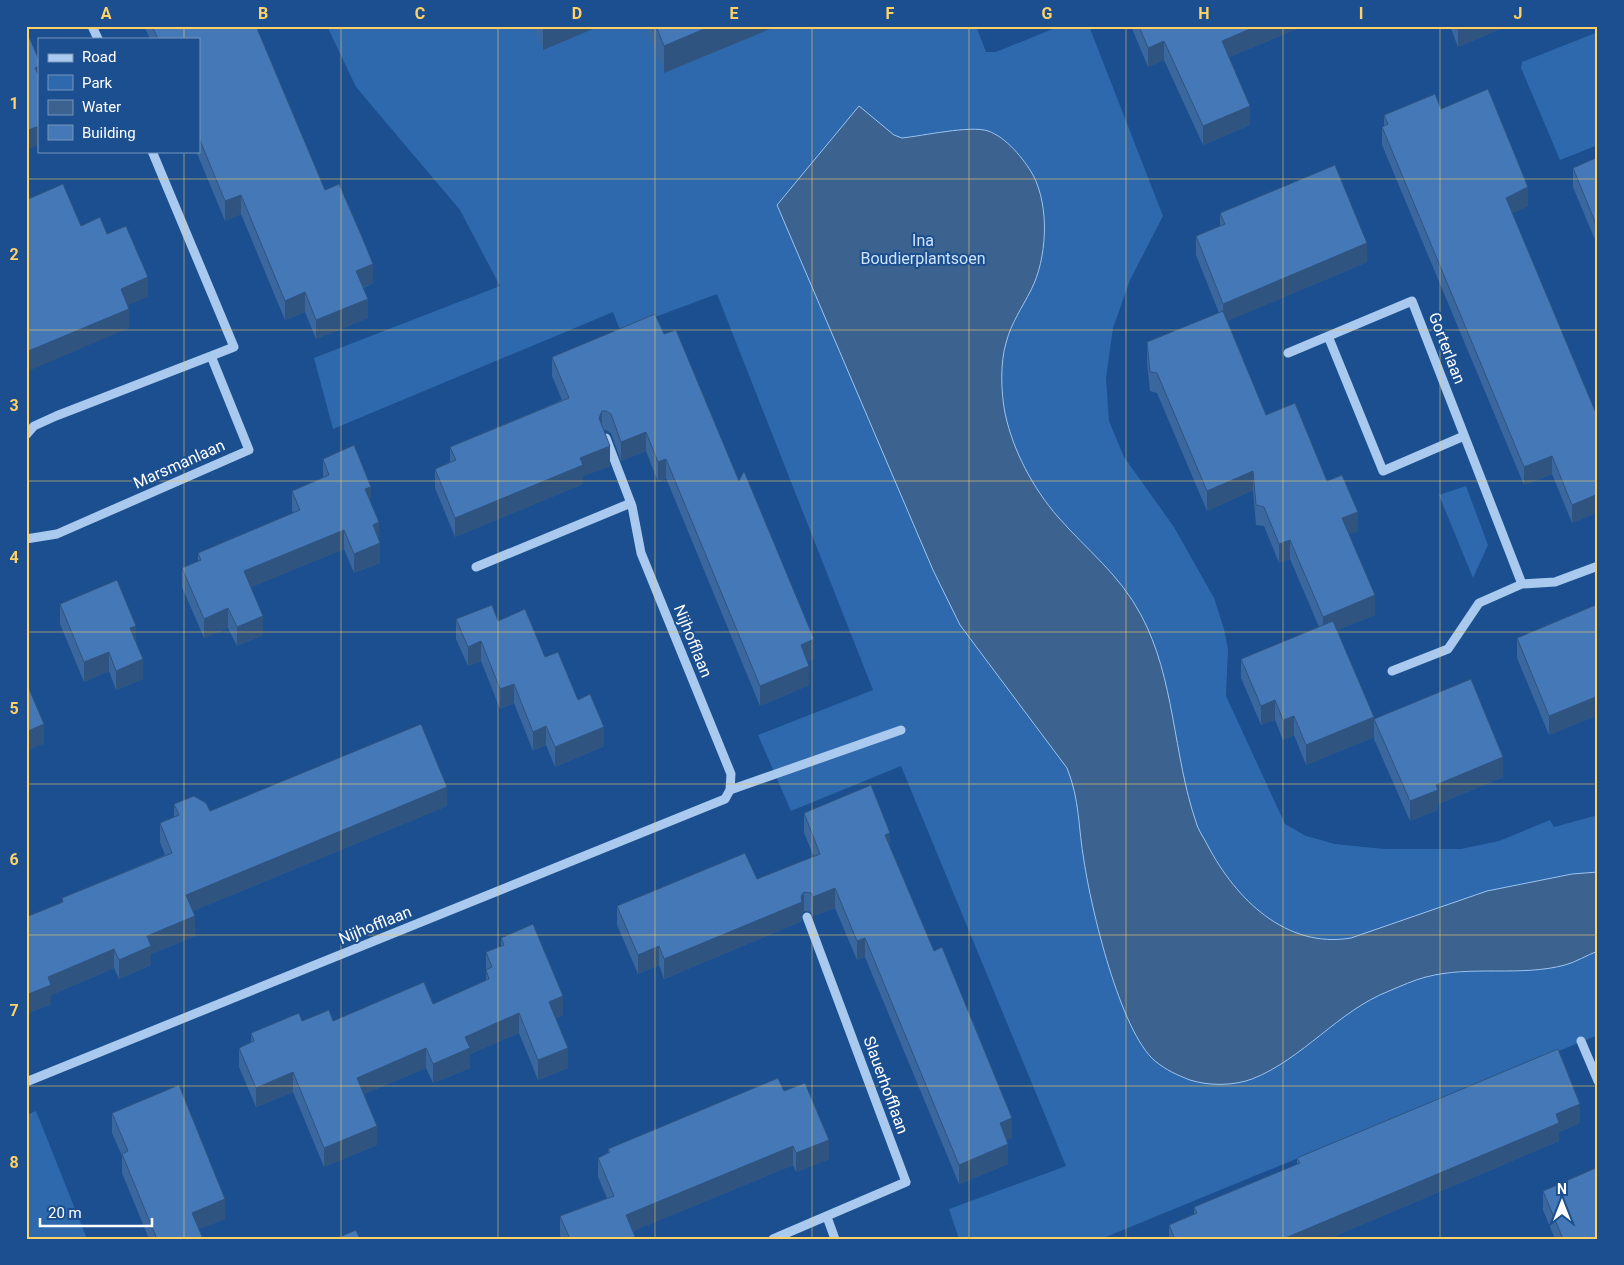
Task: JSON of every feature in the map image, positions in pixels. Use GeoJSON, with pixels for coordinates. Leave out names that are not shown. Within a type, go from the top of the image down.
{"type":"FeatureCollection","features":[{"type":"Feature","properties":{"kind":"street"},"geometry":{"type":"LineString","coordinates":[[92,26],[98,38]]}},
{"type":"Feature","properties":{"kind":"street"},"geometry":{"type":"LineString","coordinates":[[26,435],[34,426],[56,416],[234,347],[152,152]]}},
{"type":"Feature","properties":{"kind":"street","name":"Gorterlaan"},"geometry":{"type":"LineString","coordinates":[[1288,353],[1412,301],[1522,584]]}},
{"type":"Feature","properties":{"kind":"street"},"geometry":{"type":"LineString","coordinates":[[1328,336],[1383,471],[1464,436]]}},
{"type":"Feature","properties":{"kind":"street","name":"Marsmanlaan"},"geometry":{"type":"LineString","coordinates":[[26,539],[57,534],[249,450],[211,356]]}},
{"type":"Feature","properties":{"kind":"street","name":"Nijhofflaan"},"geometry":{"type":"LineString","coordinates":[[26,1082],[725,799],[730,790],[731,774],[641,553],[630,503],[605,436]]}},
{"type":"Feature","properties":{"kind":"street"},"geometry":{"type":"LineString","coordinates":[[476,567],[630,503]]}},
{"type":"Feature","properties":{"kind":"street"},"geometry":{"type":"LineString","coordinates":[[1392,671],[1448,649],[1479,603],[1522,584],[1555,582],[1598,566]]}},
{"type":"Feature","properties":{"kind":"street","name":"Nijhofflaan"},"geometry":{"type":"LineString","coordinates":[[730,790],[901,730]]}},
{"type":"Feature","properties":{"kind":"street","name":"Slauerhofflaan"},"geometry":{"type":"LineString","coordinates":[[773,1239],[906,1182],[807,918]]}},
{"type":"Feature","properties":{"kind":"street"},"geometry":{"type":"LineString","coordinates":[[1581,1041],[1598,1081]]}},
{"type":"Feature","properties":{"kind":"street"},"geometry":{"type":"LineString","coordinates":[[827,1217],[835,1239]]}},
{"type":"Feature","properties":{"kind":"green space","name":"Ina Boudierplantsoen"},"geometry":{"type":"Polygon","coordinates":[[[327,26],[976,26],[986,52],[996,52],[1060,26],[1089,26],[1163,216],[1130,280],[1113,328],[1106,378],[1109,421],[1124,457],[1174,527],[1214,598],[1228,649],[1226,696],[1285,824],[1306,836],[1335,844],[1384,849],[1461,849],[1499,841],[1550,820],[1554,827],[1598,815],[1598,1035],[1101,1239],[959,1239],[949,1209],[1066,1166],[901,766],[791,811],[758,735],[873,690],[717,294],[620,330],[613,312],[333,429],[314,358],[500,286],[460,210],[356,87],[327,26]]]}},
{"type":"Feature","properties":{"kind":"green space"},"geometry":{"type":"Polygon","coordinates":[[[1598,32],[1598,145],[1560,160],[1521,68],[1522,62],[1598,32]]]}},
{"type":"Feature","properties":{"kind":"green space"},"geometry":{"type":"Polygon","coordinates":[[[1466,486],[1488,545],[1473,578],[1439,495],[1466,486]]]}},
{"type":"Feature","properties":{"kind":"green space"},"geometry":{"type":"Polygon","coordinates":[[[36,1111],[87,1239],[26,1239],[26,1115],[36,1111]]]}},
{"type":"Feature","properties":{"kind":"water"},"geometry":{"type":"Polygon","coordinates":[[[859,106],[894,135],[902,138],[970,129],[988,131],[1008,143],[1025,162],[1033,175],[1042,202],[1044,217],[1043,248],[1036,277],[1011,329],[1004,351],[1002,387],[1005,413],[1019,455],[1040,494],[1058,517],[1113,575],[1141,615],[1161,664],[1182,770],[1197,825],[1220,866],[1233,884],[1248,901],[1266,916],[1285,928],[1305,936],[1327,939],[1351,938],[1487,891],[1572,874],[1598,872],[1598,951],[1569,964],[1548,968],[1460,972],[1412,981],[1353,1010],[1288,1060],[1252,1079],[1237,1083],[1197,1082],[1176,1074],[1155,1061],[1142,1046],[1130,1024],[1109,967],[1093,908],[1082,849],[1077,803],[1067,768],[960,625],[933,570],[777,205],[859,106]]]}},
{"type":"Feature","properties":{"kind":"building"},"geometry":{"type":"Polygon","coordinates":[[[152,26],[256,26],[325,190],[339,184],[362,237],[373,264],[356,271],[368,299],[316,320],[305,292],[285,301],[241,195],[225,201],[200,140],[200,38],[158,38],[152,26]]]}},
{"type":"Feature","properties":{"kind":"building"},"geometry":{"type":"Polygon","coordinates":[[[656,26],[711,26],[664,46],[656,26]]]}},
{"type":"Feature","properties":{"kind":"building"},"geometry":{"type":"Polygon","coordinates":[[[1139,26],[1257,26],[1222,41],[1250,106],[1203,126],[1164,41],[1148,48],[1139,26]]]}},
{"type":"Feature","properties":{"kind":"building"},"geometry":{"type":"Polygon","coordinates":[[[26,30],[38,58],[38,66],[35,68],[38,74],[38,126],[26,131],[26,30]]]}},
{"type":"Feature","properties":{"kind":"building"},"geometry":{"type":"Polygon","coordinates":[[[1488,89],[1528,187],[1506,198],[1598,418],[1598,494],[1572,505],[1552,456],[1524,467],[1382,127],[1388,124],[1384,115],[1435,94],[1441,109],[1488,89]]]}},
{"type":"Feature","properties":{"kind":"building"},"geometry":{"type":"Polygon","coordinates":[[[1598,157],[1598,229],[1573,168],[1598,157]]]}},
{"type":"Feature","properties":{"kind":"building"},"geometry":{"type":"Polygon","coordinates":[[[1335,165],[1367,243],[1223,304],[1196,236],[1225,224],[1220,213],[1335,165]]]}},
{"type":"Feature","properties":{"kind":"building"},"geometry":{"type":"Polygon","coordinates":[[[63,184],[81,226],[100,217],[107,234],[126,226],[148,277],[121,289],[129,309],[26,352],[26,200],[63,184]]]}},
{"type":"Feature","properties":{"kind":"building"},"geometry":{"type":"Polygon","coordinates":[[[1223,311],[1266,415],[1295,403],[1327,481],[1342,475],[1358,512],[1342,518],[1375,595],[1323,617],[1290,540],[1279,544],[1264,507],[1256,505],[1253,471],[1207,491],[1157,373],[1150,372],[1147,342],[1223,311]]]}},
{"type":"Feature","properties":{"kind":"building"},"geometry":{"type":"Polygon","coordinates":[[[655,314],[664,334],[676,330],[739,481],[744,471],[814,639],[801,645],[809,666],[760,686],[666,459],[658,462],[646,432],[621,442],[611,414],[602,411],[599,418],[610,446],[580,458],[583,465],[455,518],[435,469],[456,460],[450,447],[569,398],[552,357],[655,314]]]}},
{"type":"Feature","properties":{"kind":"building"},"geometry":{"type":"Polygon","coordinates":[[[354,445],[371,487],[365,489],[379,522],[373,525],[380,543],[354,554],[344,530],[244,571],[263,616],[237,627],[228,608],[204,619],[182,568],[201,560],[198,553],[300,510],[292,491],[329,475],[323,459],[354,445]]]}},
{"type":"Feature","properties":{"kind":"building"},"geometry":{"type":"Polygon","coordinates":[[[117,580],[136,626],[130,628],[143,659],[116,671],[109,652],[84,662],[60,604],[117,580]]]}},
{"type":"Feature","properties":{"kind":"building"},"geometry":{"type":"Polygon","coordinates":[[[1598,604],[1598,696],[1549,716],[1517,638],[1598,604]]]}},
{"type":"Feature","properties":{"kind":"building"},"geometry":{"type":"Polygon","coordinates":[[[492,605],[498,621],[525,609],[545,657],[558,652],[578,700],[590,694],[604,727],[555,747],[546,726],[533,732],[514,684],[500,689],[481,641],[468,647],[456,619],[492,605]]]}},
{"type":"Feature","properties":{"kind":"building"},"geometry":{"type":"Polygon","coordinates":[[[1333,621],[1374,717],[1306,745],[1294,716],[1283,720],[1275,700],[1261,706],[1241,659],[1333,621]]]}},
{"type":"Feature","properties":{"kind":"building"},"geometry":{"type":"Polygon","coordinates":[[[1471,679],[1503,757],[1436,785],[1438,790],[1410,801],[1374,719],[1471,679]]]}},
{"type":"Feature","properties":{"kind":"building"},"geometry":{"type":"Polygon","coordinates":[[[26,682],[44,724],[26,732],[26,682]]]}},
{"type":"Feature","properties":{"kind":"building"},"geometry":{"type":"Polygon","coordinates":[[[421,724],[447,787],[186,895],[195,916],[147,936],[151,946],[119,960],[114,949],[48,977],[51,985],[26,995],[26,917],[63,902],[62,898],[172,853],[160,823],[179,815],[174,804],[194,796],[206,803],[210,811],[421,724]]]}},
{"type":"Feature","properties":{"kind":"building"},"geometry":{"type":"Polygon","coordinates":[[[871,785],[890,833],[885,835],[934,951],[942,947],[1012,1118],[1000,1123],[1008,1144],[959,1165],[865,938],[857,941],[835,888],[813,897],[811,893],[804,892],[801,896],[802,902],[664,959],[659,946],[638,955],[617,906],[745,853],[757,879],[820,854],[804,813],[871,785]]]}},
{"type":"Feature","properties":{"kind":"building"},"geometry":{"type":"Polygon","coordinates":[[[533,924],[563,996],[549,1002],[568,1048],[538,1060],[519,1013],[465,1037],[470,1048],[433,1064],[426,1048],[357,1078],[377,1126],[324,1148],[293,1072],[256,1088],[239,1048],[254,1041],[251,1033],[299,1013],[302,1021],[329,1010],[333,1021],[424,982],[433,1004],[489,979],[486,970],[492,967],[486,952],[504,945],[501,938],[533,924]]]}},
{"type":"Feature","properties":{"kind":"building"},"geometry":{"type":"Polygon","coordinates":[[[1558,1049],[1580,1104],[1556,1114],[1559,1123],[1283,1239],[1175,1239],[1169,1225],[1197,1213],[1194,1207],[1300,1163],[1297,1158],[1558,1049]]]}},
{"type":"Feature","properties":{"kind":"building"},"geometry":{"type":"Polygon","coordinates":[[[778,1078],[784,1091],[805,1083],[829,1140],[796,1153],[793,1146],[626,1215],[636,1239],[570,1239],[560,1216],[614,1196],[598,1158],[610,1152],[608,1149],[778,1078]]]}},
{"type":"Feature","properties":{"kind":"building"},"geometry":{"type":"Polygon","coordinates":[[[179,1085],[225,1199],[192,1213],[203,1239],[157,1239],[122,1154],[128,1151],[112,1113],[179,1085]]]}},
{"type":"Feature","properties":{"kind":"building"},"geometry":{"type":"Polygon","coordinates":[[[1598,1167],[1598,1239],[1563,1239],[1543,1191],[1598,1167]]]}},
{"type":"Feature","properties":{"kind":"building"},"geometry":{"type":"Polygon","coordinates":[[[356,1230],[360,1239],[335,1239],[356,1230]]]}}]}
